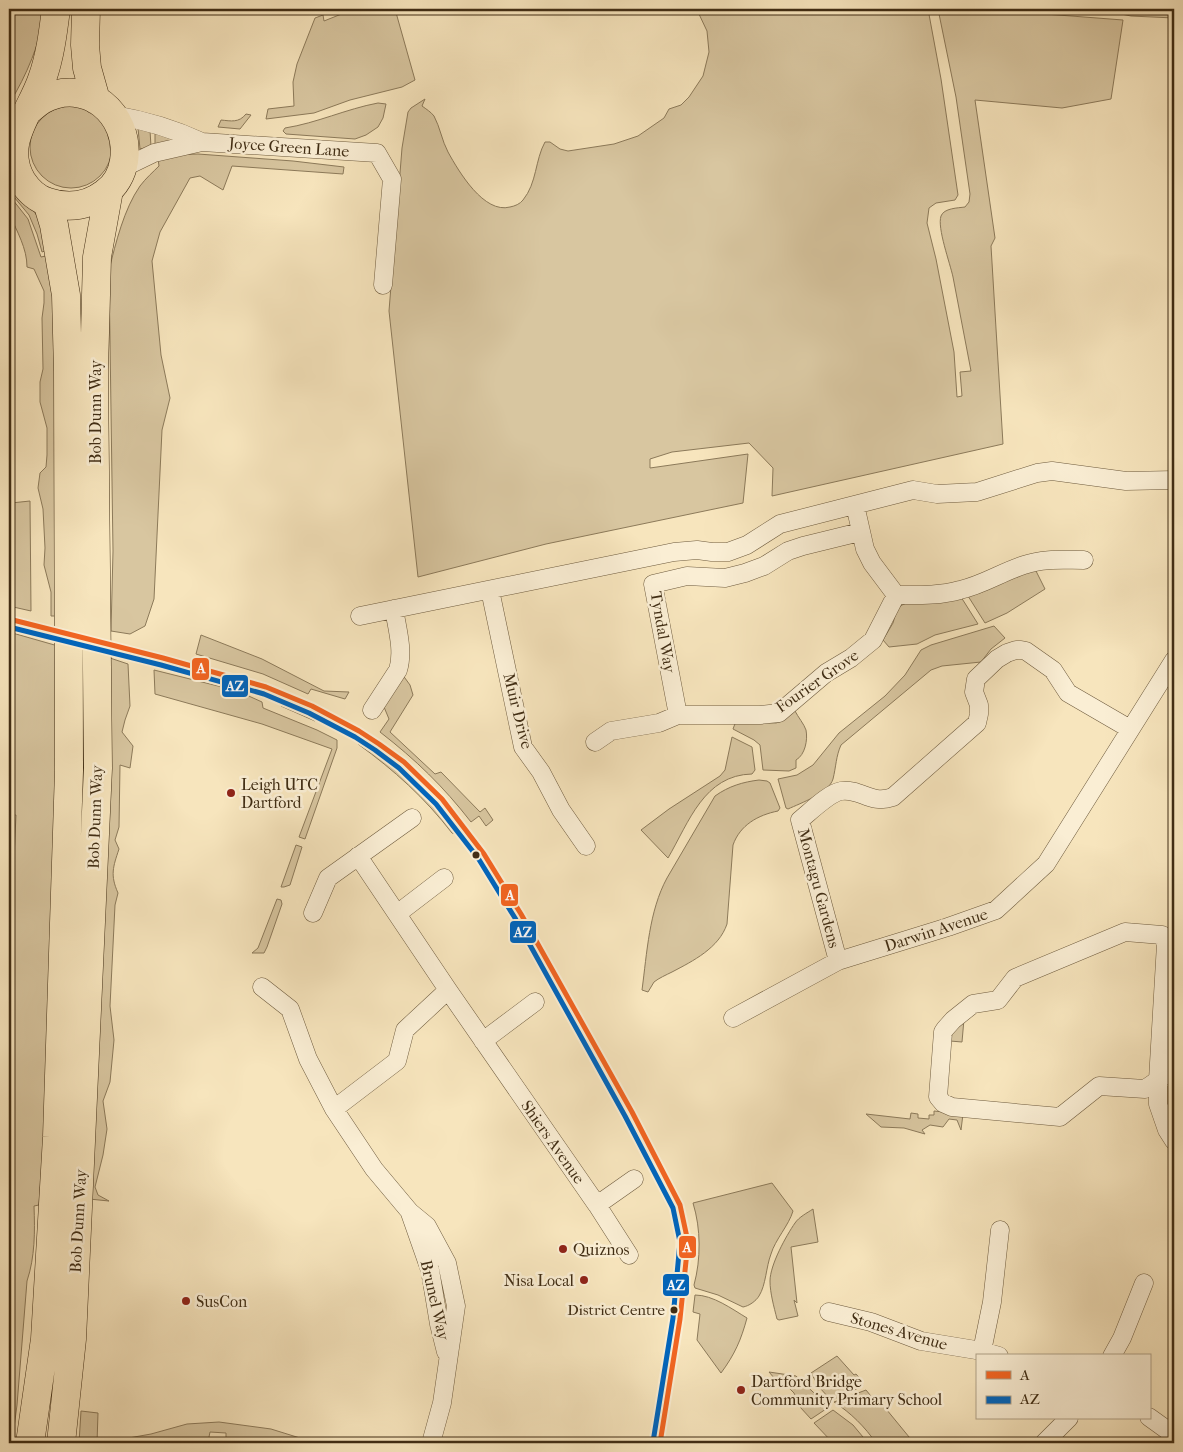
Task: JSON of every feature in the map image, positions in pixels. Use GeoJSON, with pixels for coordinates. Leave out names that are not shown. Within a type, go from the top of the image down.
{"type":"FeatureCollection","features":[{"type":"Feature","properties":{"kind":"main road"},"geometry":{"type":"LineString","coordinates":[[27,112],[42,80],[51,46],[56,9]]}},
{"type":"Feature","properties":{"kind":"main road"},"geometry":{"type":"LineString","coordinates":[[86,9],[85,45],[87,68],[105,107],[123,131],[126,149],[123,168],[109,190],[95,200],[80,206],[63,206],[46,202],[36,196],[26,187],[14,164],[12,149],[21,119],[42,100],[60,94],[78,94],[105,107]]}},
{"type":"Feature","properties":{"kind":"main road","name":"Bob Dunn Way"},"geometry":{"type":"LineString","coordinates":[[61,1443],[72,1339],[98,768],[94,371],[97,257],[109,190]]}},
{"type":"Feature","properties":{"kind":"main road","name":"Bob Dunn Way"},"geometry":{"type":"LineString","coordinates":[[30,1443],[45,1339],[57,1137],[69,771],[68,371],[66,295],[54,225],[46,202]]}},
{"type":"Feature","properties":{"kind":"street","name":"Joyce Green Lane"},"geometry":{"type":"LineString","coordinates":[[105,107],[185,134],[202,142]]}},
{"type":"Feature","properties":{"kind":"street","name":"Joyce Green Lane"},"geometry":{"type":"LineString","coordinates":[[123,168],[154,153],[202,142],[377,153],[392,179],[383,284]]}},
{"type":"Feature","properties":{"kind":"street"},"geometry":{"type":"LineString","coordinates":[[360,616],[674,552],[697,550],[728,552],[747,545],[780,524],[913,490],[937,494],[978,492],[1037,473],[1052,471],[1126,481],[1174,480]]}},
{"type":"Feature","properties":{"kind":"street"},"geometry":{"type":"LineString","coordinates":[[855,505],[865,549],[896,595],[939,594],[961,590],[983,583],[1024,564],[1047,560],[1084,560]]}},
{"type":"Feature","properties":{"kind":"street","name":"Tyndal Way"},"geometry":{"type":"LineString","coordinates":[[678,715],[653,584],[687,576],[725,578],[745,573],[764,566],[788,552],[803,546],[860,532]]}},
{"type":"Feature","properties":{"kind":"street","name":"Muir Drive"},"geometry":{"type":"LineString","coordinates":[[490,590],[523,747],[541,772],[561,810],[586,846]]}},
{"type":"Feature","properties":{"kind":"street","name":"Fourier Grove"},"geometry":{"type":"LineString","coordinates":[[595,742],[611,731],[660,722],[678,715],[760,715],[779,712],[826,674],[851,658],[873,640],[884,622],[896,595]]}},
{"type":"Feature","properties":{"kind":"street"},"geometry":{"type":"LineString","coordinates":[[372,710],[398,670],[400,662],[394,609]]}},
{"type":"Feature","properties":{"kind":"street","name":"Montagu Gardens"},"geometry":{"type":"LineString","coordinates":[[838,961],[800,820],[834,793],[842,791],[852,792],[875,800],[894,797],[977,723],[979,705],[974,692],[976,679],[997,659],[1016,650],[1026,651],[1053,670],[1068,693],[1130,729]]}},
{"type":"Feature","properties":{"kind":"street","name":"Darwin Avenue"},"geometry":{"type":"LineString","coordinates":[[734,1018],[838,961],[996,910],[1046,864],[1174,660]]}},
{"type":"Feature","properties":{"kind":"street"},"geometry":{"type":"LineString","coordinates":[[312,913],[328,878],[412,818]]}},
{"type":"Feature","properties":{"kind":"street","name":"Shiers Avenue"},"geometry":{"type":"LineString","coordinates":[[358,856],[597,1206],[629,1256]]}},
{"type":"Feature","properties":{"kind":"street"},"geometry":{"type":"LineString","coordinates":[[397,914],[444,878]]}},
{"type":"Feature","properties":{"kind":"street"},"geometry":{"type":"LineString","coordinates":[[1166,1077],[1145,1089],[1099,1086],[1060,1117],[952,1107],[938,1097],[943,1032],[953,1020],[973,1004],[998,1000],[1015,978],[1124,932],[1162,935],[1170,944],[1166,1077],[1158,1104],[1174,1141]]}},
{"type":"Feature","properties":{"kind":"street","name":"Brunel Way"},"geometry":{"type":"LineString","coordinates":[[262,987],[290,1009],[308,1059],[334,1109],[374,1169],[410,1212],[430,1270],[439,1324],[448,1360],[442,1403],[431,1443]]}},
{"type":"Feature","properties":{"kind":"street"},"geometry":{"type":"LineString","coordinates":[[334,1109],[397,1061],[405,1030],[448,990]]}},
{"type":"Feature","properties":{"kind":"street"},"geometry":{"type":"LineString","coordinates":[[483,1041],[535,1002]]}},
{"type":"Feature","properties":{"kind":"street"},"geometry":{"type":"LineString","coordinates":[[597,1206],[634,1179]]}},
{"type":"Feature","properties":{"kind":"street"},"geometry":{"type":"LineString","coordinates":[[982,1351],[992,1302],[1000,1230]]}},
{"type":"Feature","properties":{"kind":"street"},"geometry":{"type":"LineString","coordinates":[[1113,1354],[1122,1338],[1144,1283]]}},
{"type":"Feature","properties":{"kind":"street","name":"Stones Avenue"},"geometry":{"type":"LineString","coordinates":[[829,1312],[871,1322],[921,1341],[992,1354]]}},
{"type":"Feature","properties":{"kind":"street"},"geometry":{"type":"LineString","coordinates":[[1150,1418],[1174,1435]]}},
{"type":"Feature","properties":{"kind":"street"},"geometry":{"type":"LineString","coordinates":[[1044,1443],[1067,1420]]}},
{"type":"Feature","properties":{"kind":"shaded area"},"geometry":{"type":"Polygon","coordinates":[[[9,9],[46,9],[32,58],[22,82],[9,104],[9,9]]]}},
{"type":"Feature","properties":{"kind":"shaded area"},"geometry":{"type":"Polygon","coordinates":[[[354,9],[395,9],[415,80],[402,87],[350,100],[314,113],[266,119],[268,109],[294,106],[293,82],[297,64],[315,18],[323,15],[324,21],[354,9]]]}},
{"type":"Feature","properties":{"kind":"shaded area"},"geometry":{"type":"Polygon","coordinates":[[[719,9],[928,9],[941,79],[958,195],[955,200],[936,203],[929,208],[927,223],[954,352],[957,397],[962,396],[960,372],[971,371],[940,221],[945,211],[965,207],[969,202],[970,194],[956,97],[938,9],[1004,9],[1006,11],[1123,20],[1111,99],[1062,108],[975,100],[995,238],[991,246],[1003,444],[772,496],[773,468],[749,443],[672,452],[650,459],[650,468],[748,454],[743,503],[546,544],[418,577],[389,311],[402,148],[408,112],[425,99],[422,106],[434,116],[448,152],[473,190],[491,204],[500,207],[514,206],[519,204],[528,193],[545,142],[550,142],[560,149],[568,151],[614,144],[638,136],[664,118],[669,109],[681,105],[689,97],[703,76],[709,52],[707,31],[698,12],[719,9]]]}},
{"type":"Feature","properties":{"kind":"shaded area"},"geometry":{"type":"Polygon","coordinates":[[[1097,9],[1174,9],[1174,18],[1131,16],[1097,9]]]}},
{"type":"Feature","properties":{"kind":"shaded area"},"geometry":{"type":"Polygon","coordinates":[[[378,103],[386,104],[383,118],[378,127],[366,135],[355,139],[286,134],[283,131],[285,128],[378,103]]]}},
{"type":"Feature","properties":{"kind":"shaded area"},"geometry":{"type":"Polygon","coordinates":[[[71,106],[87,109],[100,118],[109,131],[112,147],[109,163],[100,176],[87,185],[71,188],[55,185],[42,176],[33,163],[30,147],[33,131],[42,118],[55,109],[71,106]]]}},
{"type":"Feature","properties":{"kind":"shaded area"},"geometry":{"type":"Polygon","coordinates":[[[246,114],[251,115],[240,129],[218,127],[221,120],[238,120],[246,114]]]}},
{"type":"Feature","properties":{"kind":"shaded area"},"geometry":{"type":"Polygon","coordinates":[[[138,128],[150,130],[151,147],[140,149],[138,128]]]}},
{"type":"Feature","properties":{"kind":"shaded area"},"geometry":{"type":"Polygon","coordinates":[[[155,132],[186,140],[155,146],[155,132]]]}},
{"type":"Feature","properties":{"kind":"shaded area"},"geometry":{"type":"Polygon","coordinates":[[[198,154],[344,167],[343,174],[232,166],[223,190],[200,176],[190,178],[160,232],[152,261],[161,355],[170,398],[162,430],[154,599],[145,626],[130,634],[111,631],[113,551],[109,270],[129,205],[140,186],[159,166],[158,159],[173,155],[198,154]]]}},
{"type":"Feature","properties":{"kind":"shaded area"},"geometry":{"type":"Polygon","coordinates":[[[9,178],[38,217],[48,250],[42,252],[29,215],[9,191],[9,178]]]}},
{"type":"Feature","properties":{"kind":"shaded area"},"geometry":{"type":"Polygon","coordinates":[[[9,195],[28,219],[41,257],[50,255],[54,286],[56,616],[51,616],[51,592],[44,565],[43,509],[38,488],[40,473],[46,467],[47,455],[47,428],[40,402],[40,382],[43,369],[42,318],[44,291],[34,269],[27,267],[23,247],[9,213],[9,195]]]}},
{"type":"Feature","properties":{"kind":"shaded area"},"geometry":{"type":"Polygon","coordinates":[[[30,501],[31,611],[9,606],[9,517],[11,503],[30,501]]]}},
{"type":"Feature","properties":{"kind":"shaded area"},"geometry":{"type":"Polygon","coordinates":[[[1035,569],[1045,589],[1007,613],[985,623],[968,596],[1035,569]]]}},
{"type":"Feature","properties":{"kind":"shaded area"},"geometry":{"type":"Polygon","coordinates":[[[961,597],[978,624],[935,635],[917,644],[889,647],[883,640],[893,623],[897,609],[902,605],[909,602],[961,597]]]}},
{"type":"Feature","properties":{"kind":"shaded area"},"geometry":{"type":"Polygon","coordinates":[[[994,626],[1005,638],[991,649],[981,662],[942,666],[931,670],[841,745],[833,779],[826,789],[807,801],[788,809],[786,808],[778,779],[797,775],[813,765],[839,733],[885,696],[905,675],[921,650],[931,645],[994,626]]]}},
{"type":"Feature","properties":{"kind":"shaded area"},"geometry":{"type":"Polygon","coordinates":[[[9,632],[58,646],[58,741],[44,1137],[39,1205],[34,1206],[34,1244],[32,1263],[27,1281],[12,1443],[9,1443],[9,1307],[14,1144],[9,1135],[9,879],[13,879],[16,815],[9,815],[9,768],[13,739],[9,729],[9,632]]]}},
{"type":"Feature","properties":{"kind":"shaded area"},"geometry":{"type":"Polygon","coordinates":[[[201,635],[262,659],[324,691],[349,692],[345,699],[311,689],[308,694],[263,674],[196,654],[201,635]]]}},
{"type":"Feature","properties":{"kind":"shaded area"},"geometry":{"type":"Polygon","coordinates":[[[107,657],[128,664],[130,706],[122,732],[133,746],[130,768],[120,765],[119,827],[115,840],[119,849],[113,871],[118,893],[115,905],[110,1006],[114,1040],[110,1082],[103,1101],[107,1129],[95,1187],[98,1195],[109,1201],[89,1199],[107,657]]]}},
{"type":"Feature","properties":{"kind":"shaded area"},"geometry":{"type":"Polygon","coordinates":[[[154,670],[242,693],[262,702],[263,708],[337,740],[337,748],[305,839],[299,837],[332,749],[262,724],[155,694],[154,670]]]}},
{"type":"Feature","properties":{"kind":"shaded area"},"geometry":{"type":"Polygon","coordinates":[[[402,674],[410,685],[413,695],[390,732],[435,774],[441,772],[480,812],[485,808],[493,820],[486,826],[479,816],[471,822],[428,774],[380,732],[389,719],[384,707],[402,674]]]}},
{"type":"Feature","properties":{"kind":"shaded area"},"geometry":{"type":"Polygon","coordinates":[[[282,702],[317,717],[315,721],[281,706],[282,702]]]}},
{"type":"Feature","properties":{"kind":"shaded area"},"geometry":{"type":"Polygon","coordinates":[[[795,711],[807,734],[802,755],[796,760],[796,768],[789,771],[763,770],[760,745],[733,729],[736,721],[776,723],[782,721],[795,711]]]}},
{"type":"Feature","properties":{"kind":"shaded area"},"geometry":{"type":"Polygon","coordinates":[[[732,737],[752,747],[755,770],[752,774],[735,776],[722,782],[710,792],[691,816],[668,858],[641,830],[669,809],[720,776],[725,770],[732,737]]]}},
{"type":"Feature","properties":{"kind":"shaded area"},"geometry":{"type":"Polygon","coordinates":[[[364,743],[390,762],[414,784],[456,831],[455,834],[408,785],[358,744],[364,743]]]}},
{"type":"Feature","properties":{"kind":"shaded area"},"geometry":{"type":"Polygon","coordinates":[[[759,780],[770,783],[780,808],[778,811],[764,815],[751,822],[736,838],[733,845],[727,924],[723,933],[712,947],[704,953],[654,982],[648,992],[642,990],[652,918],[667,878],[715,796],[736,785],[759,780]]]}},
{"type":"Feature","properties":{"kind":"shaded area"},"geometry":{"type":"Polygon","coordinates":[[[296,845],[302,847],[290,885],[281,887],[296,845]]]}},
{"type":"Feature","properties":{"kind":"shaded area"},"geometry":{"type":"Polygon","coordinates":[[[277,899],[281,900],[282,904],[267,947],[264,953],[252,953],[258,948],[277,899]]]}},
{"type":"Feature","properties":{"kind":"shaded area"},"geometry":{"type":"Polygon","coordinates":[[[964,1019],[962,1042],[950,1041],[951,1033],[964,1019]]]}},
{"type":"Feature","properties":{"kind":"shaded area"},"geometry":{"type":"Polygon","coordinates":[[[934,1111],[963,1114],[961,1130],[957,1120],[949,1119],[943,1127],[930,1125],[922,1130],[925,1134],[904,1128],[881,1127],[866,1114],[910,1119],[911,1113],[918,1114],[918,1118],[929,1119],[929,1115],[934,1115],[934,1111]]]}},
{"type":"Feature","properties":{"kind":"shaded area"},"geometry":{"type":"Polygon","coordinates":[[[772,1183],[793,1211],[773,1249],[763,1287],[758,1298],[743,1307],[718,1295],[695,1288],[699,1244],[698,1223],[693,1203],[772,1183]]]}},
{"type":"Feature","properties":{"kind":"shaded area"},"geometry":{"type":"Polygon","coordinates":[[[813,1209],[818,1242],[791,1247],[797,1303],[794,1300],[798,1316],[779,1320],[777,1319],[772,1300],[770,1281],[773,1267],[783,1243],[795,1223],[813,1209]]]}},
{"type":"Feature","properties":{"kind":"shaded area"},"geometry":{"type":"Polygon","coordinates":[[[695,1295],[709,1297],[747,1318],[737,1347],[721,1373],[697,1340],[700,1314],[693,1312],[695,1295]]]}},
{"type":"Feature","properties":{"kind":"shaded area"},"geometry":{"type":"Polygon","coordinates":[[[837,1356],[863,1382],[861,1383],[863,1386],[830,1399],[819,1387],[811,1373],[837,1356]]]}},
{"type":"Feature","properties":{"kind":"shaded area"},"geometry":{"type":"Polygon","coordinates":[[[769,1372],[796,1376],[829,1407],[811,1419],[800,1407],[794,1393],[775,1379],[769,1372]]]}},
{"type":"Feature","properties":{"kind":"shaded area"},"geometry":{"type":"Polygon","coordinates":[[[866,1390],[879,1406],[882,1404],[914,1443],[876,1443],[857,1421],[834,1402],[866,1390]]]}},
{"type":"Feature","properties":{"kind":"shaded area"},"geometry":{"type":"Polygon","coordinates":[[[833,1410],[853,1425],[868,1443],[833,1443],[814,1423],[833,1410]]]}},
{"type":"Feature","properties":{"kind":"shaded area"},"geometry":{"type":"Polygon","coordinates":[[[81,1411],[98,1413],[97,1443],[79,1443],[81,1411]]]}},
{"type":"Feature","properties":{"kind":"shaded area"},"geometry":{"type":"Polygon","coordinates":[[[219,1422],[271,1429],[316,1443],[226,1443],[226,1433],[210,1432],[208,1442],[101,1443],[151,1434],[187,1424],[219,1422]]]}},
{"type":"Feature","properties":{"kind":"transit line","name":"A"},"geometry":{"type":"LineString","coordinates":[[9,619],[163,658],[266,687],[312,706],[379,744],[404,762],[442,799],[484,854],[521,914],[632,1112],[680,1205],[688,1242],[680,1319],[660,1443]]}},
{"type":"Feature","properties":{"kind":"transit line","name":"AZ"},"geometry":{"type":"LineString","coordinates":[[9,627],[161,665],[264,694],[309,713],[355,737],[399,768],[436,804],[478,858],[515,918],[625,1116],[673,1208],[680,1242],[673,1318],[653,1442]]}},
{"type":"Feature","properties":{"kind":"place","name":"Leigh UTC Dartford"},"geometry":{"type":"Point","coordinates":[231,793]}},
{"type":"Feature","properties":{"kind":"place","name":"Quiznos"},"geometry":{"type":"Point","coordinates":[563,1249]}},
{"type":"Feature","properties":{"kind":"place","name":"Nisa Local"},"geometry":{"type":"Point","coordinates":[584,1280]}},
{"type":"Feature","properties":{"kind":"place","name":"SusCon"},"geometry":{"type":"Point","coordinates":[186,1301]}},
{"type":"Feature","properties":{"kind":"place","name":"District Centre"},"geometry":{"type":"Point","coordinates":[674,1310]}},
{"type":"Feature","properties":{"kind":"place","name":"Dartford Bridge Community Primary School"},"geometry":{"type":"Point","coordinates":[741,1390]}}]}
